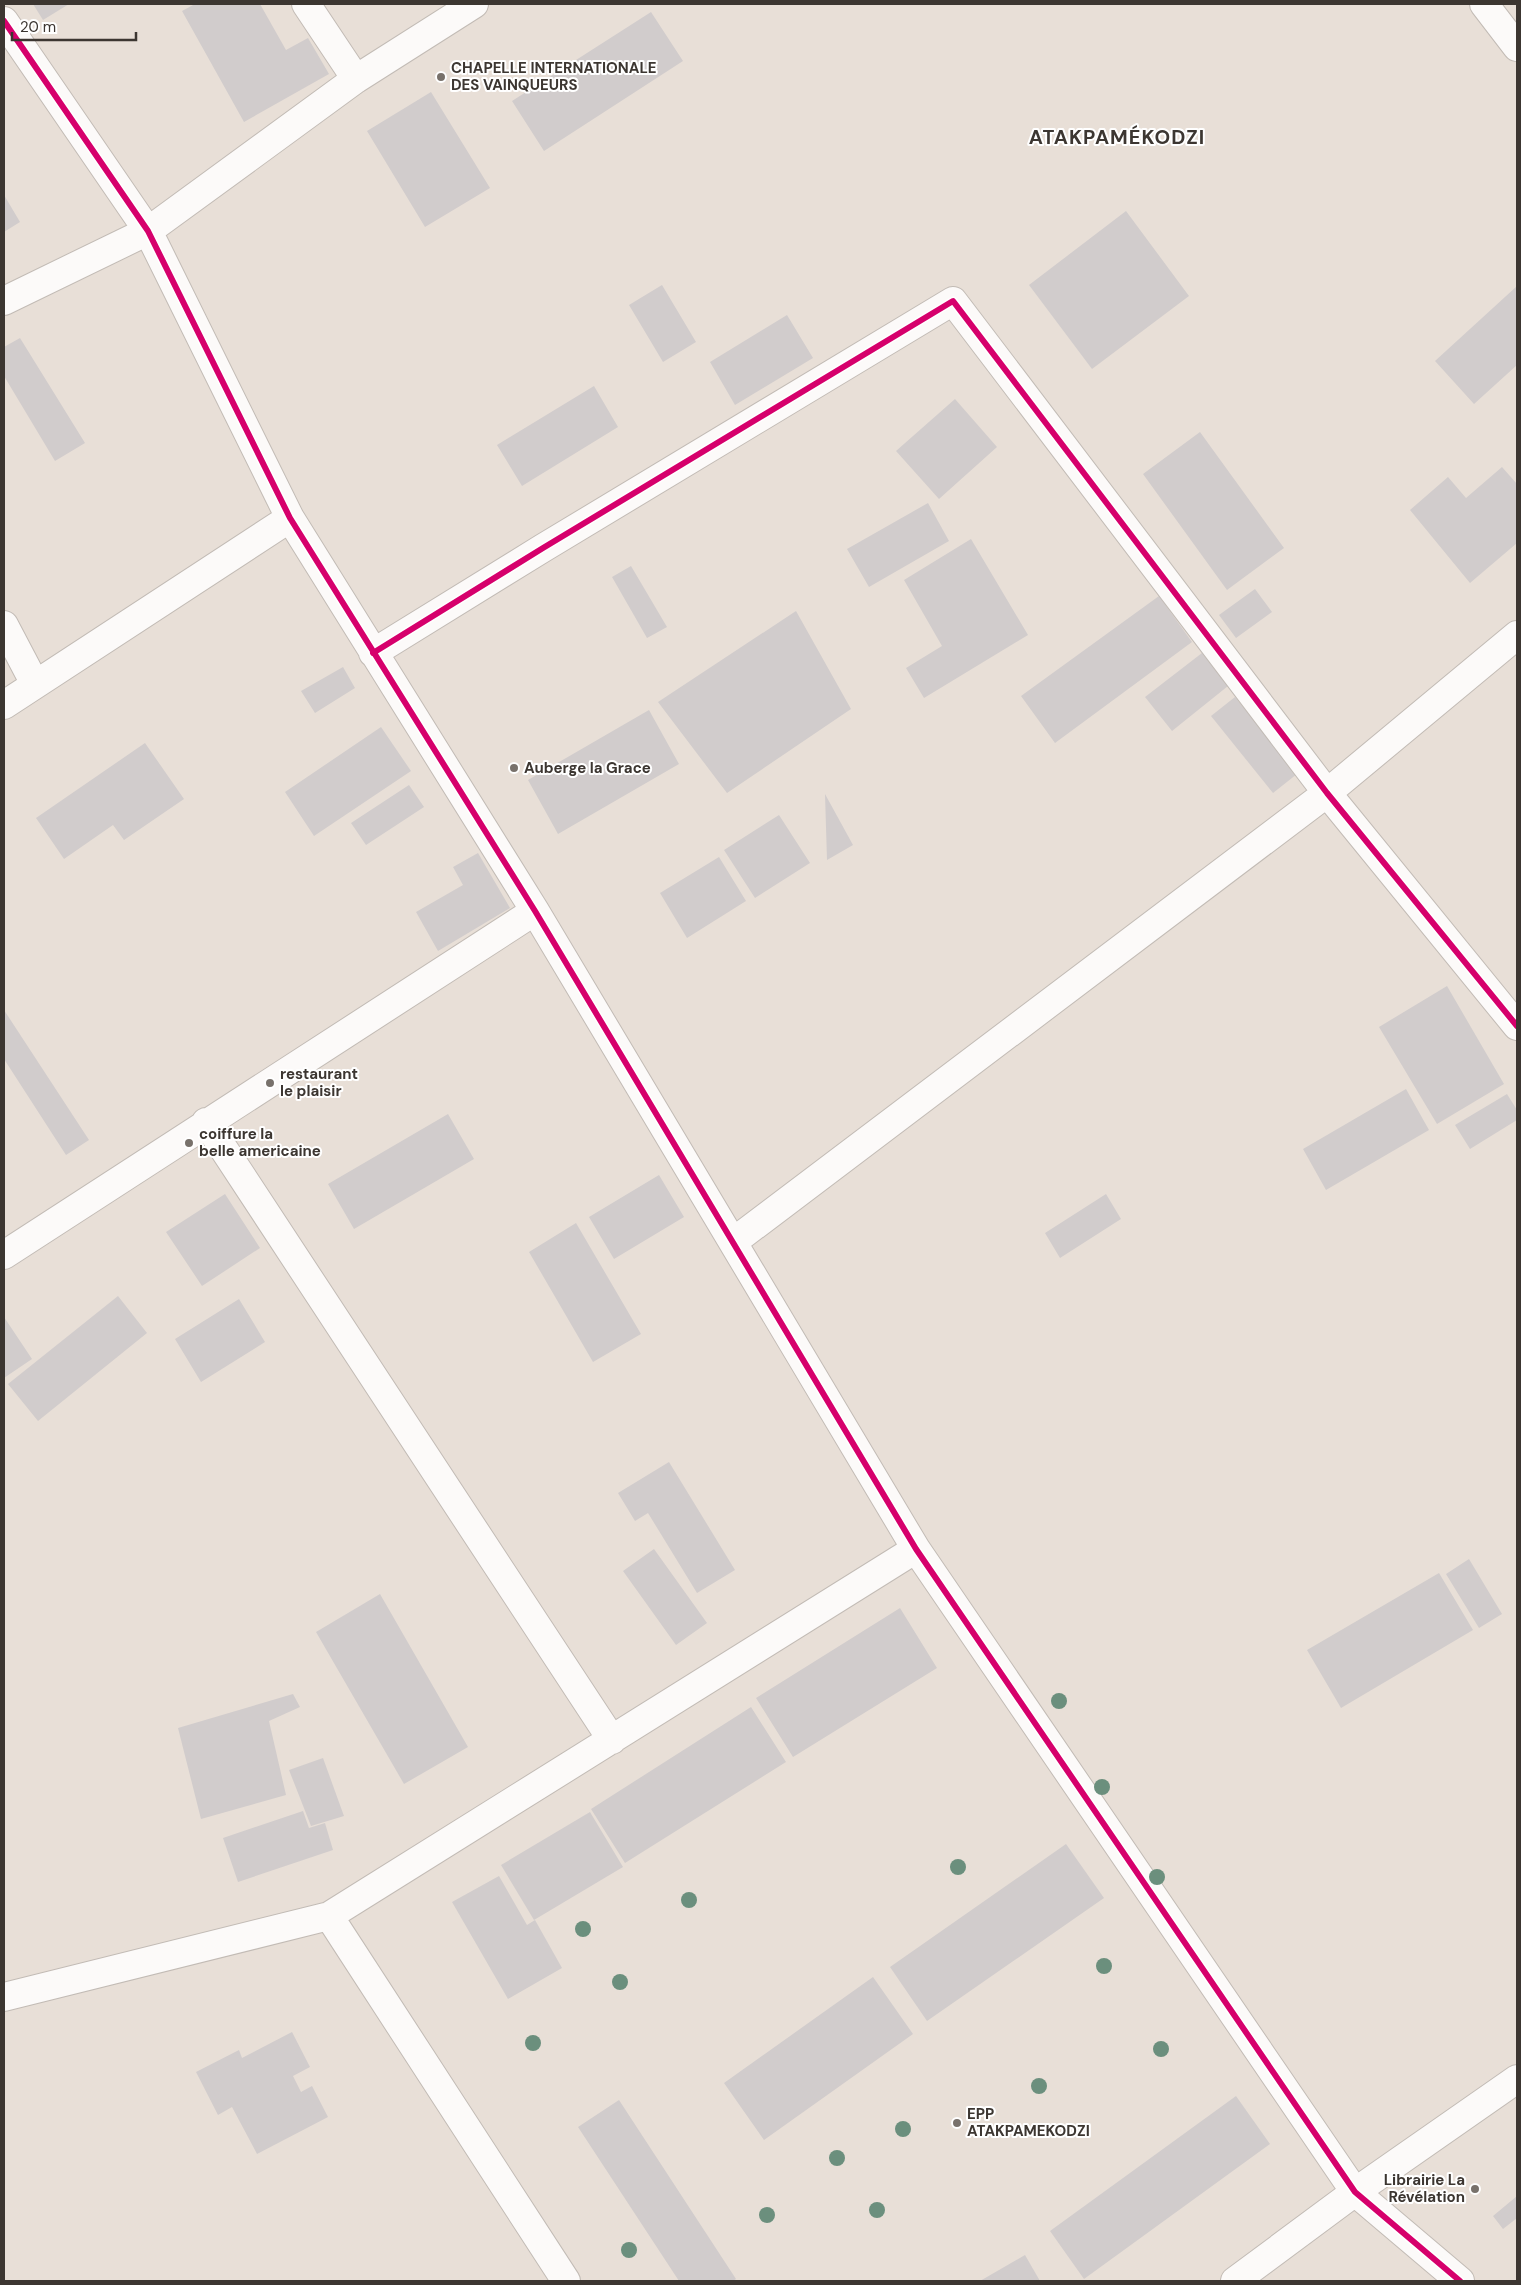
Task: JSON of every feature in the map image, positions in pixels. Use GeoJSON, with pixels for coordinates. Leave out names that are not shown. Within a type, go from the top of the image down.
{"type":"FeatureCollection","features":[{"type":"Feature","properties":{"kind":"street"},"geometry":{"type":"LineString","coordinates":[[306,4],[356,79]]}},
{"type":"Feature","properties":{"kind":"street"},"geometry":{"type":"LineString","coordinates":[[4,301],[148,231],[356,79],[474,4]]}},
{"type":"Feature","properties":{"kind":"street"},"geometry":{"type":"LineString","coordinates":[[1484,4],[1517,47]]}},
{"type":"Feature","properties":{"kind":"street"},"geometry":{"type":"LineString","coordinates":[[4,22],[148,231],[290,518],[535,912],[916,1549],[1355,2192],[1460,2281]]}},
{"type":"Feature","properties":{"kind":"street"},"geometry":{"type":"LineString","coordinates":[[373,653],[543,548],[953,301],[1327,793],[1517,1026]]}},
{"type":"Feature","properties":{"kind":"street"},"geometry":{"type":"LineString","coordinates":[[4,705],[290,518]]}},
{"type":"Feature","properties":{"kind":"street"},"geometry":{"type":"LineString","coordinates":[[4,625],[35,684]]}},
{"type":"Feature","properties":{"kind":"street"},"geometry":{"type":"LineString","coordinates":[[733,1242],[1327,793],[1517,635]]}},
{"type":"Feature","properties":{"kind":"street"},"geometry":{"type":"LineString","coordinates":[[4,1255],[206,1122],[535,912]]}},
{"type":"Feature","properties":{"kind":"street"},"geometry":{"type":"LineString","coordinates":[[206,1122],[612,1740]]}},
{"type":"Feature","properties":{"kind":"street"},"geometry":{"type":"LineString","coordinates":[[4,1997],[329,1916],[916,1549]]}},
{"type":"Feature","properties":{"kind":"street"},"geometry":{"type":"LineString","coordinates":[[329,1916],[566,2281]]}},
{"type":"Feature","properties":{"kind":"street"},"geometry":{"type":"LineString","coordinates":[[1235,2281],[1355,2192],[1517,2079]]}},
{"type":"Feature","properties":{"kind":"building"},"geometry":{"type":"Polygon","coordinates":[[[33,4],[69,4],[43,20],[33,4]]]}},
{"type":"Feature","properties":{"kind":"building"},"geometry":{"type":"Polygon","coordinates":[[[195,4],[260,4],[286,50],[308,38],[329,74],[244,122],[182,11],[195,4]]]}},
{"type":"Feature","properties":{"kind":"building"},"geometry":{"type":"Polygon","coordinates":[[[651,12],[683,61],[544,151],[512,101],[651,12]]]}},
{"type":"Feature","properties":{"kind":"building"},"geometry":{"type":"Polygon","coordinates":[[[431,92],[490,188],[425,227],[367,131],[431,92]]]}},
{"type":"Feature","properties":{"kind":"building"},"geometry":{"type":"Polygon","coordinates":[[[4,195],[20,222],[4,232],[4,195]]]}},
{"type":"Feature","properties":{"kind":"building"},"geometry":{"type":"Polygon","coordinates":[[[1126,211],[1189,296],[1092,369],[1029,285],[1126,211]]]}},
{"type":"Feature","properties":{"kind":"building"},"geometry":{"type":"Polygon","coordinates":[[[662,285],[696,342],[663,362],[629,305],[662,285]]]}},
{"type":"Feature","properties":{"kind":"building"},"geometry":{"type":"Polygon","coordinates":[[[1517,286],[1517,365],[1474,404],[1435,361],[1517,286]]]}},
{"type":"Feature","properties":{"kind":"building"},"geometry":{"type":"Polygon","coordinates":[[[787,315],[813,358],[735,405],[710,362],[787,315]]]}},
{"type":"Feature","properties":{"kind":"building"},"geometry":{"type":"Polygon","coordinates":[[[20,338],[85,443],[55,461],[4,376],[4,347],[20,338]]]}},
{"type":"Feature","properties":{"kind":"building"},"geometry":{"type":"Polygon","coordinates":[[[594,386],[618,427],[522,486],[497,445],[594,386]]]}},
{"type":"Feature","properties":{"kind":"building"},"geometry":{"type":"Polygon","coordinates":[[[955,399],[997,447],[939,499],[896,451],[955,399]]]}},
{"type":"Feature","properties":{"kind":"building"},"geometry":{"type":"Polygon","coordinates":[[[1200,432],[1284,548],[1227,590],[1143,474],[1200,432]]]}},
{"type":"Feature","properties":{"kind":"building"},"geometry":{"type":"Polygon","coordinates":[[[1502,467],[1517,484],[1517,543],[1470,583],[1410,510],[1448,477],[1466,498],[1502,467]]]}},
{"type":"Feature","properties":{"kind":"building"},"geometry":{"type":"Polygon","coordinates":[[[928,503],[949,541],[869,587],[847,549],[928,503]]]}},
{"type":"Feature","properties":{"kind":"building"},"geometry":{"type":"Polygon","coordinates":[[[971,539],[1028,635],[924,698],[906,668],[942,646],[904,580],[971,539]]]}},
{"type":"Feature","properties":{"kind":"building"},"geometry":{"type":"Polygon","coordinates":[[[631,566],[667,627],[647,638],[612,577],[631,566]]]}},
{"type":"Feature","properties":{"kind":"building"},"geometry":{"type":"Polygon","coordinates":[[[1255,589],[1272,612],[1236,638],[1219,615],[1255,589]]]}},
{"type":"Feature","properties":{"kind":"building"},"geometry":{"type":"Polygon","coordinates":[[[1159,596],[1192,642],[1055,743],[1021,696],[1159,596]]]}},
{"type":"Feature","properties":{"kind":"building"},"geometry":{"type":"Polygon","coordinates":[[[796,611],[851,709],[727,793],[658,702],[796,611]]]}},
{"type":"Feature","properties":{"kind":"building"},"geometry":{"type":"Polygon","coordinates":[[[1202,653],[1228,686],[1172,731],[1145,697],[1202,653]]]}},
{"type":"Feature","properties":{"kind":"building"},"geometry":{"type":"Polygon","coordinates":[[[343,667],[355,688],[315,713],[301,691],[343,667]]]}},
{"type":"Feature","properties":{"kind":"building"},"geometry":{"type":"Polygon","coordinates":[[[1235,697],[1297,774],[1273,793],[1211,716],[1235,697]]]}},
{"type":"Feature","properties":{"kind":"building"},"geometry":{"type":"Polygon","coordinates":[[[649,710],[679,764],[558,834],[528,780],[649,710]]]}},
{"type":"Feature","properties":{"kind":"building"},"geometry":{"type":"Polygon","coordinates":[[[381,727],[411,771],[314,836],[285,792],[381,727]]]}},
{"type":"Feature","properties":{"kind":"building"},"geometry":{"type":"Polygon","coordinates":[[[145,743],[184,799],[124,840],[113,825],[64,859],[36,818],[145,743]]]}},
{"type":"Feature","properties":{"kind":"building"},"geometry":{"type":"Polygon","coordinates":[[[409,785],[424,807],[366,845],[351,823],[409,785]]]}},
{"type":"Feature","properties":{"kind":"building"},"geometry":{"type":"Polygon","coordinates":[[[825,794],[853,845],[827,860],[825,794]]]}},
{"type":"Feature","properties":{"kind":"building"},"geometry":{"type":"Polygon","coordinates":[[[779,815],[810,863],[755,898],[724,850],[779,815]]]}},
{"type":"Feature","properties":{"kind":"building"},"geometry":{"type":"Polygon","coordinates":[[[478,853],[510,908],[438,951],[416,912],[463,885],[453,867],[478,853]]]}},
{"type":"Feature","properties":{"kind":"building"},"geometry":{"type":"Polygon","coordinates":[[[719,857],[746,901],[687,938],[660,893],[719,857]]]}},
{"type":"Feature","properties":{"kind":"building"},"geometry":{"type":"Polygon","coordinates":[[[1447,986],[1504,1084],[1437,1124],[1379,1027],[1447,986]]]}},
{"type":"Feature","properties":{"kind":"building"},"geometry":{"type":"Polygon","coordinates":[[[4,1010],[89,1140],[66,1155],[4,1059],[4,1010]]]}},
{"type":"Feature","properties":{"kind":"building"},"geometry":{"type":"Polygon","coordinates":[[[1406,1089],[1429,1130],[1326,1190],[1303,1149],[1406,1089]]]}},
{"type":"Feature","properties":{"kind":"building"},"geometry":{"type":"Polygon","coordinates":[[[1507,1094],[1517,1110],[1517,1120],[1470,1149],[1455,1125],[1507,1094]]]}},
{"type":"Feature","properties":{"kind":"building"},"geometry":{"type":"Polygon","coordinates":[[[448,1114],[474,1159],[354,1229],[328,1184],[448,1114]]]}},
{"type":"Feature","properties":{"kind":"building"},"geometry":{"type":"Polygon","coordinates":[[[659,1175],[684,1217],[614,1259],[589,1217],[659,1175]]]}},
{"type":"Feature","properties":{"kind":"building"},"geometry":{"type":"Polygon","coordinates":[[[225,1194],[260,1248],[202,1286],[166,1232],[225,1194]]]}},
{"type":"Feature","properties":{"kind":"building"},"geometry":{"type":"Polygon","coordinates":[[[1106,1194],[1121,1219],[1060,1258],[1045,1233],[1106,1194]]]}},
{"type":"Feature","properties":{"kind":"building"},"geometry":{"type":"Polygon","coordinates":[[[576,1223],[641,1334],[593,1362],[529,1252],[576,1223]]]}},
{"type":"Feature","properties":{"kind":"building"},"geometry":{"type":"Polygon","coordinates":[[[118,1296],[147,1333],[38,1421],[8,1384],[118,1296]]]}},
{"type":"Feature","properties":{"kind":"building"},"geometry":{"type":"Polygon","coordinates":[[[239,1299],[265,1342],[201,1382],[175,1339],[239,1299]]]}},
{"type":"Feature","properties":{"kind":"building"},"geometry":{"type":"Polygon","coordinates":[[[4,1317],[32,1359],[4,1378],[4,1317]]]}},
{"type":"Feature","properties":{"kind":"building"},"geometry":{"type":"Polygon","coordinates":[[[669,1462],[735,1570],[697,1593],[648,1513],[635,1521],[618,1493],[669,1462]]]}},
{"type":"Feature","properties":{"kind":"building"},"geometry":{"type":"Polygon","coordinates":[[[654,1549],[707,1623],[676,1645],[623,1571],[654,1549]]]}},
{"type":"Feature","properties":{"kind":"building"},"geometry":{"type":"Polygon","coordinates":[[[1469,1559],[1502,1614],[1479,1628],[1446,1574],[1469,1559]]]}},
{"type":"Feature","properties":{"kind":"building"},"geometry":{"type":"Polygon","coordinates":[[[1439,1573],[1473,1630],[1341,1708],[1307,1650],[1439,1573]]]}},
{"type":"Feature","properties":{"kind":"building"},"geometry":{"type":"Polygon","coordinates":[[[380,1594],[468,1747],[404,1784],[316,1632],[380,1594]]]}},
{"type":"Feature","properties":{"kind":"building"},"geometry":{"type":"Polygon","coordinates":[[[900,1608],[937,1668],[793,1757],[756,1698],[900,1608]]]}},
{"type":"Feature","properties":{"kind":"building"},"geometry":{"type":"Polygon","coordinates":[[[293,1694],[300,1707],[269,1721],[286,1795],[201,1819],[178,1728],[293,1694]]]}},
{"type":"Feature","properties":{"kind":"building"},"geometry":{"type":"Polygon","coordinates":[[[751,1707],[786,1762],[625,1863],[591,1809],[751,1707]]]}},
{"type":"Feature","properties":{"kind":"building"},"geometry":{"type":"Polygon","coordinates":[[[323,1758],[344,1816],[311,1826],[289,1770],[323,1758]]]}},
{"type":"Feature","properties":{"kind":"building"},"geometry":{"type":"Polygon","coordinates":[[[303,1811],[309,1828],[325,1823],[333,1850],[238,1882],[223,1838],[303,1811]]]}},
{"type":"Feature","properties":{"kind":"building"},"geometry":{"type":"Polygon","coordinates":[[[590,1812],[623,1867],[534,1920],[501,1865],[590,1812]]]}},
{"type":"Feature","properties":{"kind":"building"},"geometry":{"type":"Polygon","coordinates":[[[1066,1844],[1104,1898],[927,2021],[890,1967],[1066,1844]]]}},
{"type":"Feature","properties":{"kind":"building"},"geometry":{"type":"Polygon","coordinates":[[[499,1876],[527,1925],[535,1920],[562,1968],[508,1999],[452,1902],[499,1876]]]}},
{"type":"Feature","properties":{"kind":"building"},"geometry":{"type":"Polygon","coordinates":[[[873,1977],[913,2034],[764,2140],[724,2083],[873,1977]]]}},
{"type":"Feature","properties":{"kind":"building"},"geometry":{"type":"Polygon","coordinates":[[[292,2032],[310,2067],[293,2076],[301,2092],[312,2086],[328,2117],[257,2154],[232,2107],[218,2115],[196,2072],[239,2050],[242,2058],[292,2032]]]}},
{"type":"Feature","properties":{"kind":"building"},"geometry":{"type":"Polygon","coordinates":[[[1236,2096],[1270,2144],[1084,2279],[1050,2231],[1236,2096]]]}},
{"type":"Feature","properties":{"kind":"building"},"geometry":{"type":"Polygon","coordinates":[[[619,2100],[736,2279],[733,2281],[679,2281],[578,2127],[619,2100]]]}},
{"type":"Feature","properties":{"kind":"building"},"geometry":{"type":"Polygon","coordinates":[[[1517,2196],[1517,2218],[1503,2229],[1493,2216],[1517,2196]]]}},
{"type":"Feature","properties":{"kind":"building"},"geometry":{"type":"Polygon","coordinates":[[[1025,2255],[1040,2281],[980,2281],[1025,2255]]]}},
{"type":"Feature","properties":{"kind":"cycle path"},"geometry":{"type":"LineString","coordinates":[[4,21],[148,231],[290,518],[535,911],[916,1549],[1355,2192],[1460,2281]]}},
{"type":"Feature","properties":{"kind":"cycle path"},"geometry":{"type":"LineString","coordinates":[[373,653],[543,548],[953,301],[1327,793],[1517,1026]]}},
{"type":"Feature","properties":{"kind":"place","name":"CHAPELLE INTERNATIONALE DES VAINQUEURS"},"geometry":{"type":"Point","coordinates":[441,77]}},
{"type":"Feature","properties":{"kind":"place","name":"Auberge la Grace"},"geometry":{"type":"Point","coordinates":[514,768]}},
{"type":"Feature","properties":{"kind":"place","name":"restaurant le plaisir"},"geometry":{"type":"Point","coordinates":[270,1083]}},
{"type":"Feature","properties":{"kind":"place","name":"coiffure la belle americaine"},"geometry":{"type":"Point","coordinates":[189,1143]}},
{"type":"Feature","properties":{"kind":"place","name":"EPP ATAKPAMEKODZI"},"geometry":{"type":"Point","coordinates":[957,2123]}},
{"type":"Feature","properties":{"kind":"place","name":"Librairie La Révélation"},"geometry":{"type":"Point","coordinates":[1475,2189]}},
{"type":"Feature","properties":{"kind":"district","name":"ATAKPAMÉKODZI"},"geometry":{"type":"Point","coordinates":[1117,137]}}]}
